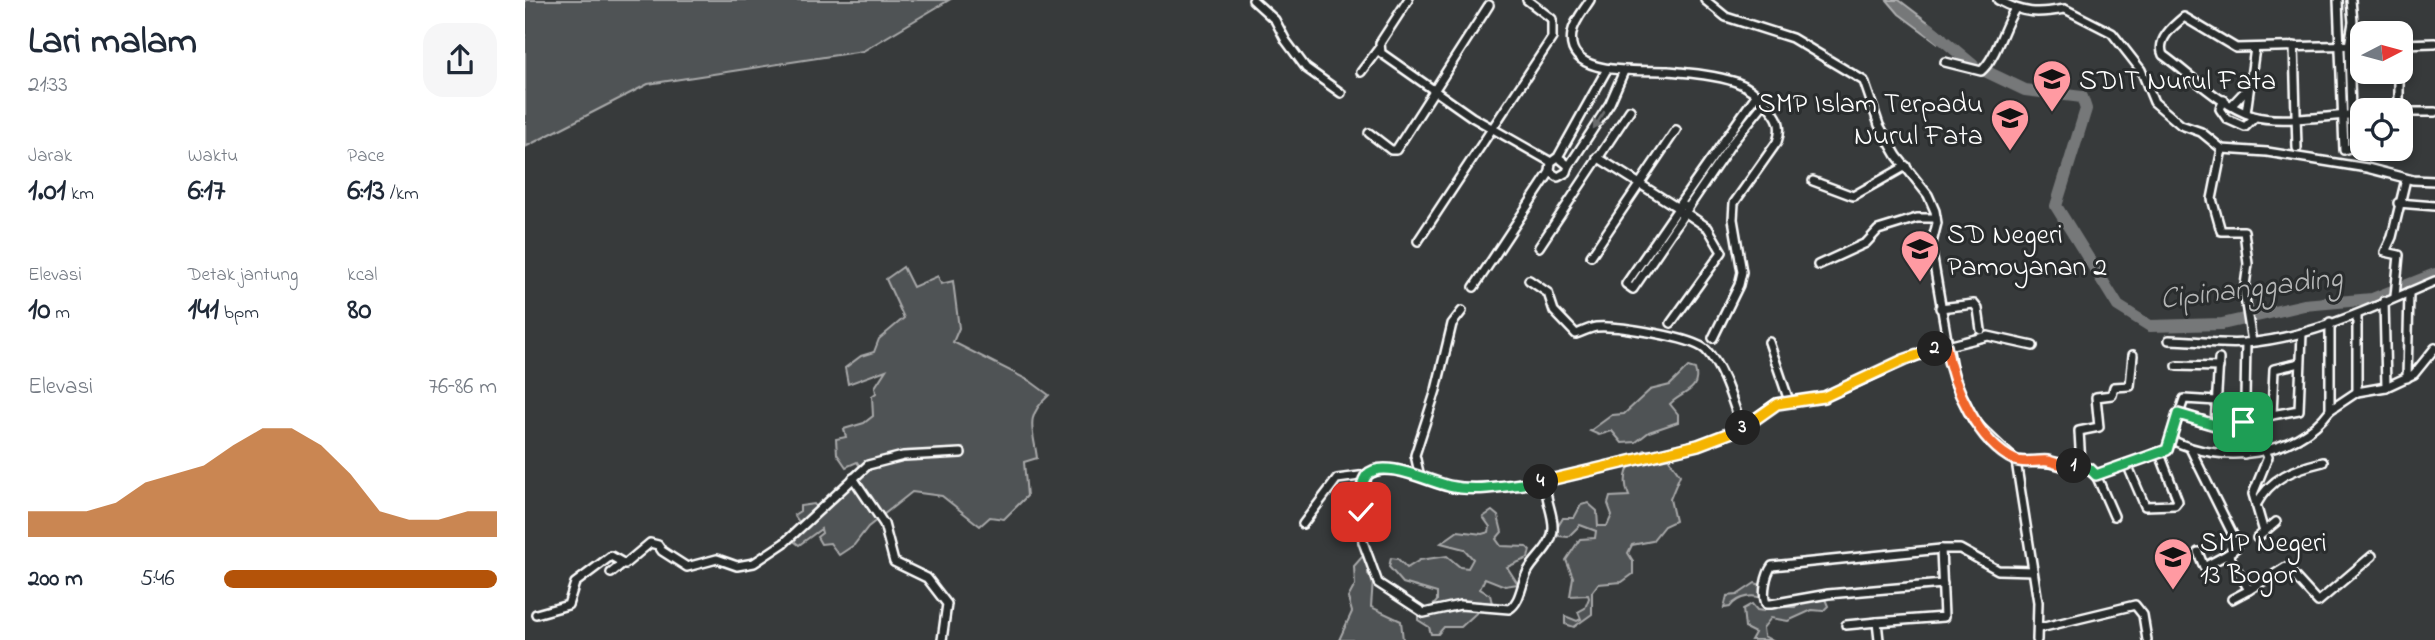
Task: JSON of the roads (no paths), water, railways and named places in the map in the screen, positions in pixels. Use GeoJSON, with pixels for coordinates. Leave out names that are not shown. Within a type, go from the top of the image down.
{"type":"FeatureCollection","features":[{"type":"Feature","properties":{"kind":"street"},"geometry":{"type":"LineString","coordinates":[[1253,0],[1275,20],[1286,41],[1306,68],[1341,93]]}},
{"type":"Feature","properties":{"kind":"street"},"geometry":{"type":"LineString","coordinates":[[1361,72],[1408,0]]}},
{"type":"Feature","properties":{"kind":"street"},"geometry":{"type":"LineString","coordinates":[[1418,241],[1543,54],[1554,32],[1552,19],[1527,0]]}},
{"type":"Feature","properties":{"kind":"street"},"geometry":{"type":"LineString","coordinates":[[1590,0],[1572,33],[1575,51],[1593,65],[1624,71],[1709,76],[1738,82],[1757,94],[1778,118],[1780,131],[1777,142],[1734,203],[1733,219],[1742,272],[1739,285],[1713,338]]}},
{"type":"Feature","properties":{"kind":"street"},"geometry":{"type":"LineString","coordinates":[[1705,0],[1726,17],[1792,38],[1860,77],[1865,83],[1879,125],[1928,195],[1937,218],[1930,240],[1946,346],[1954,380],[1974,421],[2016,461],[2040,628],[2037,640]]}},
{"type":"Feature","properties":{"kind":"street"},"geometry":{"type":"LineString","coordinates":[[1998,0],[2015,9],[2048,13],[2066,9],[2112,33],[2141,70],[2154,102],[2181,125],[2201,132],[2222,149],[2344,164],[2406,179],[2435,181]]}},
{"type":"Feature","properties":{"kind":"street"},"geometry":{"type":"LineString","coordinates":[[2338,0],[2344,46],[2347,114],[2255,117],[2224,100],[2163,55],[2162,41],[2184,17],[2229,46],[2255,48],[2294,46],[2344,46],[2350,46]]}},
{"type":"Feature","properties":{"kind":"street"},"geometry":{"type":"LineString","coordinates":[[2344,46],[2353,22],[2351,0]]}},
{"type":"Feature","properties":{"kind":"street"},"geometry":{"type":"LineString","coordinates":[[1369,133],[1391,150],[1396,150],[1489,5]]}},
{"type":"Feature","properties":{"kind":"street"},"geometry":{"type":"LineString","coordinates":[[1945,62],[1982,69],[1993,56],[2001,30],[2015,9]]}},
{"type":"Feature","properties":{"kind":"street"},"geometry":{"type":"LineString","coordinates":[[2413,44],[2435,43]]}},
{"type":"Feature","properties":{"kind":"street"},"geometry":{"type":"LineString","coordinates":[[2294,46],[2297,148]]}},
{"type":"Feature","properties":{"kind":"street"},"geometry":{"type":"LineString","coordinates":[[1379,48],[1381,53],[1492,128],[1551,162]]}},
{"type":"Feature","properties":{"kind":"street"},"geometry":{"type":"LineString","coordinates":[[2246,113],[2255,48]]}},
{"type":"Feature","properties":{"kind":"street"},"geometry":{"type":"LineString","coordinates":[[1473,287],[1550,172],[1551,162],[1558,157],[1607,69]]}},
{"type":"Feature","properties":{"kind":"street"},"geometry":{"type":"LineString","coordinates":[[1550,172],[1562,177],[1610,103],[1624,71]]}},
{"type":"Feature","properties":{"kind":"street"},"geometry":{"type":"LineString","coordinates":[[2232,105],[2249,88]]}},
{"type":"Feature","properties":{"kind":"street"},"geometry":{"type":"LineString","coordinates":[[1648,257],[1706,175],[1738,119],[1757,94]]}},
{"type":"Feature","properties":{"kind":"street"},"geometry":{"type":"LineString","coordinates":[[2224,100],[2220,109],[2227,120],[2245,127],[2255,117]]}},
{"type":"Feature","properties":{"kind":"street"},"geometry":{"type":"LineString","coordinates":[[1720,154],[1765,102]]}},
{"type":"Feature","properties":{"kind":"street"},"geometry":{"type":"LineString","coordinates":[[1539,247],[1630,110]]}},
{"type":"Feature","properties":{"kind":"street"},"geometry":{"type":"LineString","coordinates":[[2413,111],[2435,112]]}},
{"type":"Feature","properties":{"kind":"street"},"geometry":{"type":"LineString","coordinates":[[1738,119],[1747,124]]}},
{"type":"Feature","properties":{"kind":"street"},"geometry":{"type":"LineString","coordinates":[[1591,256],[1676,131]]}},
{"type":"Feature","properties":{"kind":"street"},"geometry":{"type":"LineString","coordinates":[[2222,149],[2213,204],[2221,231],[2244,231],[2248,258],[2244,292],[2249,320],[2244,454]]}},
{"type":"Feature","properties":{"kind":"street"},"geometry":{"type":"LineString","coordinates":[[1558,157],[1569,166]]}},
{"type":"Feature","properties":{"kind":"street"},"geometry":{"type":"LineString","coordinates":[[1597,157],[1708,228],[1722,252],[1671,323]]}},
{"type":"Feature","properties":{"kind":"street"},"geometry":{"type":"LineString","coordinates":[[1813,181],[1853,196],[1906,166]]}},
{"type":"Feature","properties":{"kind":"street"},"geometry":{"type":"LineString","coordinates":[[2395,292],[2399,255],[2385,252],[2392,237],[2398,203],[2406,179]]}},
{"type":"Feature","properties":{"kind":"street"},"geometry":{"type":"LineString","coordinates":[[2398,203],[2435,206]]}},
{"type":"Feature","properties":{"kind":"street"},"geometry":{"type":"LineString","coordinates":[[1818,265],[1866,243],[1878,230],[1917,218],[1937,218]]}},
{"type":"Feature","properties":{"kind":"street"},"geometry":{"type":"LineString","coordinates":[[1529,280],[1548,293],[1554,311],[1576,334],[1594,327],[1613,327],[1679,339],[1705,349],[1717,367],[1742,428]]}},
{"type":"Feature","properties":{"kind":"street"},"geometry":{"type":"LineString","coordinates":[[2169,340],[2249,342],[2302,333],[2357,315],[2395,292],[2409,292],[2435,281]]}},
{"type":"Feature","properties":{"kind":"street"},"geometry":{"type":"LineString","coordinates":[[2407,378],[2409,292]]}},
{"type":"Feature","properties":{"kind":"street"},"geometry":{"type":"LineString","coordinates":[[2384,301],[2386,387]]}},
{"type":"Feature","properties":{"kind":"street"},"geometry":{"type":"LineString","coordinates":[[1940,309],[1974,304],[1978,309],[1981,330]]}},
{"type":"Feature","properties":{"kind":"street"},"geometry":{"type":"LineString","coordinates":[[1420,477],[1415,455],[1436,390],[1452,324],[1462,311]]}},
{"type":"Feature","properties":{"kind":"street"},"geometry":{"type":"LineString","coordinates":[[2357,315],[2357,391]]}},
{"type":"Feature","properties":{"kind":"street"},"geometry":{"type":"LineString","coordinates":[[2330,322],[2330,411]]}},
{"type":"Feature","properties":{"kind":"street"},"geometry":{"type":"LineString","coordinates":[[2178,414],[2215,425],[2243,427],[2272,415],[2301,408],[2299,363],[2302,333]]}},
{"type":"Feature","properties":{"kind":"street"},"geometry":{"type":"LineString","coordinates":[[1303,524],[1337,479],[1389,469],[1457,488],[1494,488],[1546,481],[1686,449],[1730,435],[1777,404],[1824,397],[1903,360],[1946,346],[1988,336],[2033,346]]}},
{"type":"Feature","properties":{"kind":"street"},"geometry":{"type":"LineString","coordinates":[[1769,342],[1789,401]]}},
{"type":"Feature","properties":{"kind":"street"},"geometry":{"type":"LineString","coordinates":[[2094,472],[2127,464],[2167,447],[2226,455],[2264,449],[2314,430],[2330,411],[2357,391],[2386,387],[2407,378],[2417,371],[2435,348]]}},
{"type":"Feature","properties":{"kind":"street"},"geometry":{"type":"LineString","coordinates":[[2081,465],[2079,431],[2099,427],[2095,399],[2112,395],[2114,387],[2130,386],[2133,355]]}},
{"type":"Feature","properties":{"kind":"street"},"geometry":{"type":"LineString","coordinates":[[2177,366],[2219,363],[2215,425]]}},
{"type":"Feature","properties":{"kind":"street"},"geometry":{"type":"LineString","coordinates":[[2272,415],[2274,369],[2299,363]]}},
{"type":"Feature","properties":{"kind":"street"},"geometry":{"type":"LineString","coordinates":[[2127,464],[2145,506],[2175,505],[2178,502],[2167,447],[2184,399],[2217,401]]}},
{"type":"Feature","properties":{"kind":"street"},"geometry":{"type":"LineString","coordinates":[[2190,448],[2237,543],[2236,548],[2228,554],[2204,567],[2198,552]]}},
{"type":"Feature","properties":{"kind":"street"},"geometry":{"type":"LineString","coordinates":[[2264,449],[2268,457],[2255,483],[2253,494],[2260,535],[2276,522]]}},
{"type":"Feature","properties":{"kind":"street"},"geometry":{"type":"LineString","coordinates":[[611,573],[632,560],[650,543],[655,543],[687,567],[717,559],[737,566],[754,563],[785,543],[868,465],[893,458],[961,453]]}},
{"type":"Feature","properties":{"kind":"street"},"geometry":{"type":"LineString","coordinates":[[2016,461],[2081,465],[2094,472],[2114,516]]}},
{"type":"Feature","properties":{"kind":"street"},"geometry":{"type":"LineString","coordinates":[[2256,505],[2268,487],[2283,474],[2323,462]]}},
{"type":"Feature","properties":{"kind":"street"},"geometry":{"type":"LineString","coordinates":[[1367,475],[1361,512],[1363,542],[1373,573],[1378,583],[1425,612],[1460,605],[1503,610],[1515,605],[1527,574],[1552,536],[1552,518],[1545,499],[1546,481]]}},
{"type":"Feature","properties":{"kind":"street"},"geometry":{"type":"LineString","coordinates":[[853,478],[884,524],[894,562],[927,578],[947,604],[941,640]]}},
{"type":"Feature","properties":{"kind":"street"},"geometry":{"type":"LineString","coordinates":[[1846,625],[1944,617],[1941,549]]}},
{"type":"Feature","properties":{"kind":"street"},"geometry":{"type":"LineString","coordinates":[[1943,584],[1828,594],[1771,604],[1766,604],[1764,599],[1768,571],[1772,566],[1960,549],[1998,570],[2033,571]]}},
{"type":"Feature","properties":{"kind":"street"},"geometry":{"type":"LineString","coordinates":[[2228,554],[2249,590]]}},
{"type":"Feature","properties":{"kind":"street"},"geometry":{"type":"LineString","coordinates":[[536,614],[568,605],[575,583],[611,556],[622,564]]}},
{"type":"Feature","properties":{"kind":"street"},"geometry":{"type":"LineString","coordinates":[[2232,599],[2286,567],[2318,602],[2372,556]]}},
{"type":"Feature","properties":{"kind":"street"},"geometry":{"type":"LineString","coordinates":[[2040,628],[2135,605],[2143,615],[2147,640]]}},
{"type":"Feature","properties":{"kind":"street"},"geometry":{"type":"LineString","coordinates":[[1877,622],[1879,640]]}},
{"type":"Feature","properties":{"kind":"waterway","name":"Cipinanggading"},"geometry":{"type":"LineString","coordinates":[[1929,28],[1973,65]]}},
{"type":"Feature","properties":{"kind":"waterway","name":"Cipinanggading"},"geometry":{"type":"LineString","coordinates":[[1983,70],[2025,90],[2082,97],[2086,109],[2056,206],[2118,306],[2150,326],[2222,324],[2304,305],[2372,299],[2435,274]]}},
{"type":"Feature","properties":{"kind":"place","name":"SDIT Nurul Fata"},"geometry":{"type":"Point","coordinates":[2052,113]}},
{"type":"Feature","properties":{"kind":"place","name":"SMP Islam Terpadu Nurul Fata"},"geometry":{"type":"Point","coordinates":[2010,152]}},
{"type":"Feature","properties":{"kind":"place","name":"SD Negeri Pamoyanan 2"},"geometry":{"type":"Point","coordinates":[1920,283]}},
{"type":"Feature","properties":{"kind":"place","name":"SMP Negeri 13 Bogor"},"geometry":{"type":"Point","coordinates":[2173,591]}}]}
